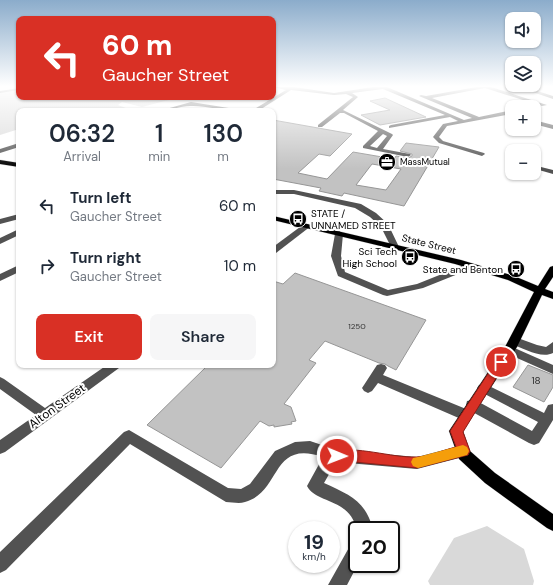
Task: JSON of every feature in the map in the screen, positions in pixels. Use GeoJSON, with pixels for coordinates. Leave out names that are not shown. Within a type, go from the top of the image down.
{"type":"FeatureCollection","features":[{"type":"Feature","properties":{"kind":"main road"},"geometry":{"type":"LineString","coordinates":[[0,162],[16,165]]}},
{"type":"Feature","properties":{"kind":"main road","name":"State Street"},"geometry":{"type":"LineString","coordinates":[[276,219],[470,266],[511,278],[553,296]]}},
{"type":"Feature","properties":{"kind":"main road"},"geometry":{"type":"LineString","coordinates":[[553,268],[512,345],[456,431],[464,454],[490,478],[553,523]]}},
{"type":"Feature","properties":{"kind":"street"},"geometry":{"type":"LineString","coordinates":[[320,126],[334,114]]}},
{"type":"Feature","properties":{"kind":"street"},"geometry":{"type":"LineString","coordinates":[[349,114],[381,132],[390,135],[379,150]]}},
{"type":"Feature","properties":{"kind":"street"},"geometry":{"type":"LineString","coordinates":[[446,114],[463,121]]}},
{"type":"Feature","properties":{"kind":"street"},"geometry":{"type":"LineString","coordinates":[[467,114],[476,118]]}},
{"type":"Feature","properties":{"kind":"street"},"geometry":{"type":"LineString","coordinates":[[482,154],[437,140],[436,137],[446,125],[500,114]]}},
{"type":"Feature","properties":{"kind":"street"},"geometry":{"type":"LineString","coordinates":[[390,127],[450,116]]}},
{"type":"Feature","properties":{"kind":"street"},"geometry":{"type":"LineString","coordinates":[[541,124],[553,127]]}},
{"type":"Feature","properties":{"kind":"street"},"geometry":{"type":"LineString","coordinates":[[381,132],[365,147],[408,155]]}},
{"type":"Feature","properties":{"kind":"street"},"geometry":{"type":"LineString","coordinates":[[0,151],[16,145]]}},
{"type":"Feature","properties":{"kind":"street"},"geometry":{"type":"LineString","coordinates":[[541,169],[553,172]]}},
{"type":"Feature","properties":{"kind":"street"},"geometry":{"type":"LineString","coordinates":[[276,192],[294,192],[358,206],[374,215],[385,226],[395,247]]}},
{"type":"Feature","properties":{"kind":"street"},"geometry":{"type":"LineString","coordinates":[[0,222],[16,217]]}},
{"type":"Feature","properties":{"kind":"street"},"geometry":{"type":"LineString","coordinates":[[276,249],[307,226]]}},
{"type":"Feature","properties":{"kind":"street"},"geometry":{"type":"LineString","coordinates":[[0,241],[16,233]]}},
{"type":"Feature","properties":{"kind":"street"},"geometry":{"type":"LineString","coordinates":[[339,234],[336,256],[341,274],[387,293],[420,286],[470,266]]}},
{"type":"Feature","properties":{"kind":"street"},"geometry":{"type":"LineString","coordinates":[[0,278],[16,270]]}},
{"type":"Feature","properties":{"kind":"street"},"geometry":{"type":"LineString","coordinates":[[512,345],[542,351],[548,351],[553,346]]}},
{"type":"Feature","properties":{"kind":"street"},"geometry":{"type":"LineString","coordinates":[[512,345],[553,370]]}},
{"type":"Feature","properties":{"kind":"street","name":"Alton Street"},"geometry":{"type":"LineString","coordinates":[[0,448],[111,368]]}},
{"type":"Feature","properties":{"kind":"street"},"geometry":{"type":"LineString","coordinates":[[368,388],[378,372],[534,439],[549,414],[483,388]]}},
{"type":"Feature","properties":{"kind":"street"},"geometry":{"type":"LineString","coordinates":[[0,382],[45,415]]}},
{"type":"Feature","properties":{"kind":"street"},"geometry":{"type":"LineString","coordinates":[[0,564],[129,436],[226,495],[243,496],[255,489],[280,455],[295,448],[310,447],[332,455],[417,463],[463,451]]}},
{"type":"Feature","properties":{"kind":"street"},"geometry":{"type":"LineString","coordinates":[[332,455],[315,486],[353,506],[361,515],[363,521]]}},
{"type":"Feature","properties":{"kind":"street"},"geometry":{"type":"LineString","coordinates":[[337,585],[348,566]]}},
{"type":"Feature","properties":{"kind":"shaded area"},"geometry":{"type":"Polygon","coordinates":[[[0,114],[16,114],[16,130],[0,135],[0,114]]]}},
{"type":"Feature","properties":{"kind":"shaded area"},"geometry":{"type":"Polygon","coordinates":[[[487,526],[524,549],[534,581],[533,585],[430,585],[428,581],[454,538],[487,526]]]}},
{"type":"Feature","properties":{"kind":"building"},"geometry":{"type":"Polygon","coordinates":[[[420,114],[426,117],[380,125],[361,115],[420,114]]]}},
{"type":"Feature","properties":{"kind":"building","name":"MassMutual"},"geometry":{"type":"Polygon","coordinates":[[[276,121],[352,134],[330,156],[319,154],[298,173],[327,179],[353,152],[394,159],[396,156],[408,158],[412,156],[412,154],[400,151],[406,143],[439,147],[404,206],[344,193],[342,196],[319,191],[321,188],[276,180],[276,121]],[[372,164],[356,185],[386,190],[401,169],[372,164]]]}},
{"type":"Feature","properties":{"kind":"building"},"geometry":{"type":"Polygon","coordinates":[[[295,273],[426,320],[396,370],[385,364],[379,363],[325,341],[309,360],[316,363],[284,404],[291,407],[296,421],[291,422],[292,424],[274,427],[274,425],[269,426],[260,421],[221,468],[147,425],[205,368],[276,368],[276,282],[283,284],[295,273]]]}},
{"type":"Feature","properties":{"kind":"building"},"geometry":{"type":"Polygon","coordinates":[[[528,365],[553,375],[553,387],[544,402],[513,387],[528,365]]]}},
{"type":"Feature","properties":{"kind":"slow traffic"},"geometry":{"type":"LineString","coordinates":[[418,462],[463,451]]}},
{"type":"Feature","properties":{"kind":"place","name":"MassMutual"},"geometry":{"type":"Point","coordinates":[387,162]}},
{"type":"Feature","properties":{"kind":"place","name":"STATE / UNNAMED STREET"},"geometry":{"type":"Point","coordinates":[298,219]}},
{"type":"Feature","properties":{"kind":"place","name":"Sci Tech High School"},"geometry":{"type":"Point","coordinates":[410,257]}},
{"type":"Feature","properties":{"kind":"place","name":"State and Benton"},"geometry":{"type":"Point","coordinates":[516,269]}},
{"type":"Feature","properties":{"kind":"route"},"geometry":{"type":"LineString","coordinates":[[337,456],[417,463],[463,451],[456,431],[501,362]]}}]}
